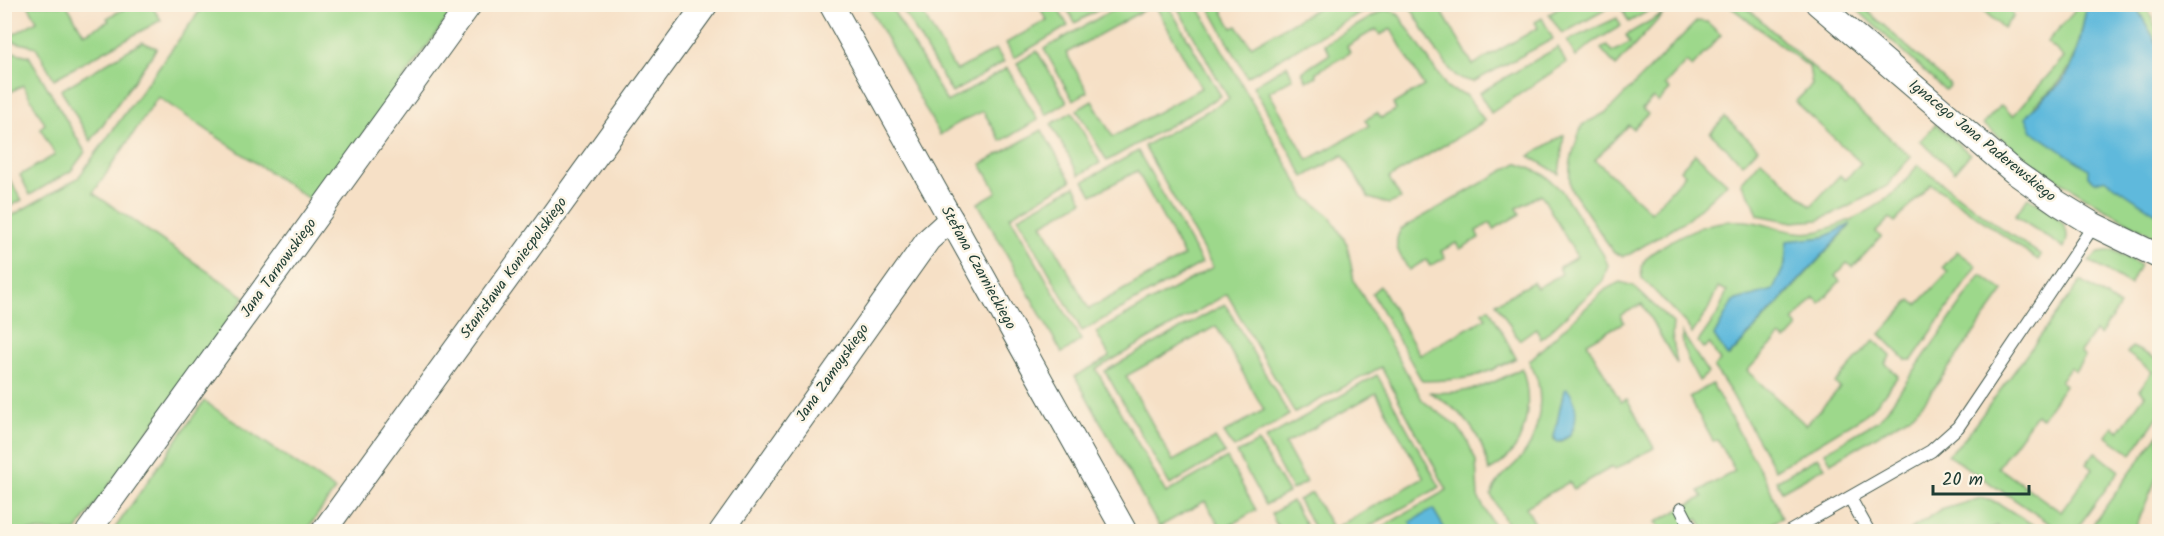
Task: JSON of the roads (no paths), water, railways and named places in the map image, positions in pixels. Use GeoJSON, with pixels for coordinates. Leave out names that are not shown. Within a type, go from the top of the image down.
{"type":"FeatureCollection","features":[{"type":"Feature","properties":{"kind":"street","name":"Jana Tarnowskiego"},"geometry":{"type":"LineString","coordinates":[[88,531],[470,4]]}},
{"type":"Feature","properties":{"kind":"street","name":"Stanisława Koniecpolskiego"},"geometry":{"type":"LineString","coordinates":[[323,531],[706,4]]}},
{"type":"Feature","properties":{"kind":"street","name":"Stefana Czarnieckiego"},"geometry":{"type":"LineString","coordinates":[[831,4],[1125,531]]}},
{"type":"Feature","properties":{"kind":"street","name":"Ignacego Jana Paderewskiego"},"geometry":{"type":"LineString","coordinates":[[1818,4],[2013,171],[2094,225],[2160,257]]}},
{"type":"Feature","properties":{"kind":"street","name":"Jana Zamoyskiego"},"geometry":{"type":"LineString","coordinates":[[721,531],[928,240],[951,219]]}},
{"type":"Feature","properties":{"kind":"lane"},"geometry":{"type":"LineString","coordinates":[[1789,531],[1931,451],[1958,427],[2094,225]]}},
{"type":"Feature","properties":{"kind":"lane"},"geometry":{"type":"LineString","coordinates":[[1850,498],[1869,531]]}},
{"type":"Feature","properties":{"kind":"lane"},"geometry":{"type":"LineString","coordinates":[[1681,509],[1693,531]]}},
{"type":"Feature","properties":{"kind":"water"},"geometry":{"type":"Polygon","coordinates":[[[2087,5],[2135,5],[2159,47],[2159,215],[2105,179],[2095,182],[2088,176],[2088,169],[2032,131],[2026,117],[2060,84],[2071,67],[2087,5]]]}},
{"type":"Feature","properties":{"kind":"water"},"geometry":{"type":"Polygon","coordinates":[[[1851,224],[1728,357],[1714,336],[1733,301],[1773,290],[1785,265],[1787,241],[1825,237],[1851,224]]]}},
{"type":"Feature","properties":{"kind":"water"},"geometry":{"type":"Polygon","coordinates":[[[1567,389],[1574,403],[1576,419],[1570,434],[1557,442],[1554,437],[1564,390],[1567,389]]]}},
{"type":"Feature","properties":{"kind":"water"},"geometry":{"type":"Polygon","coordinates":[[[1433,509],[1446,531],[1416,531],[1410,522],[1433,509]]]}}]}
